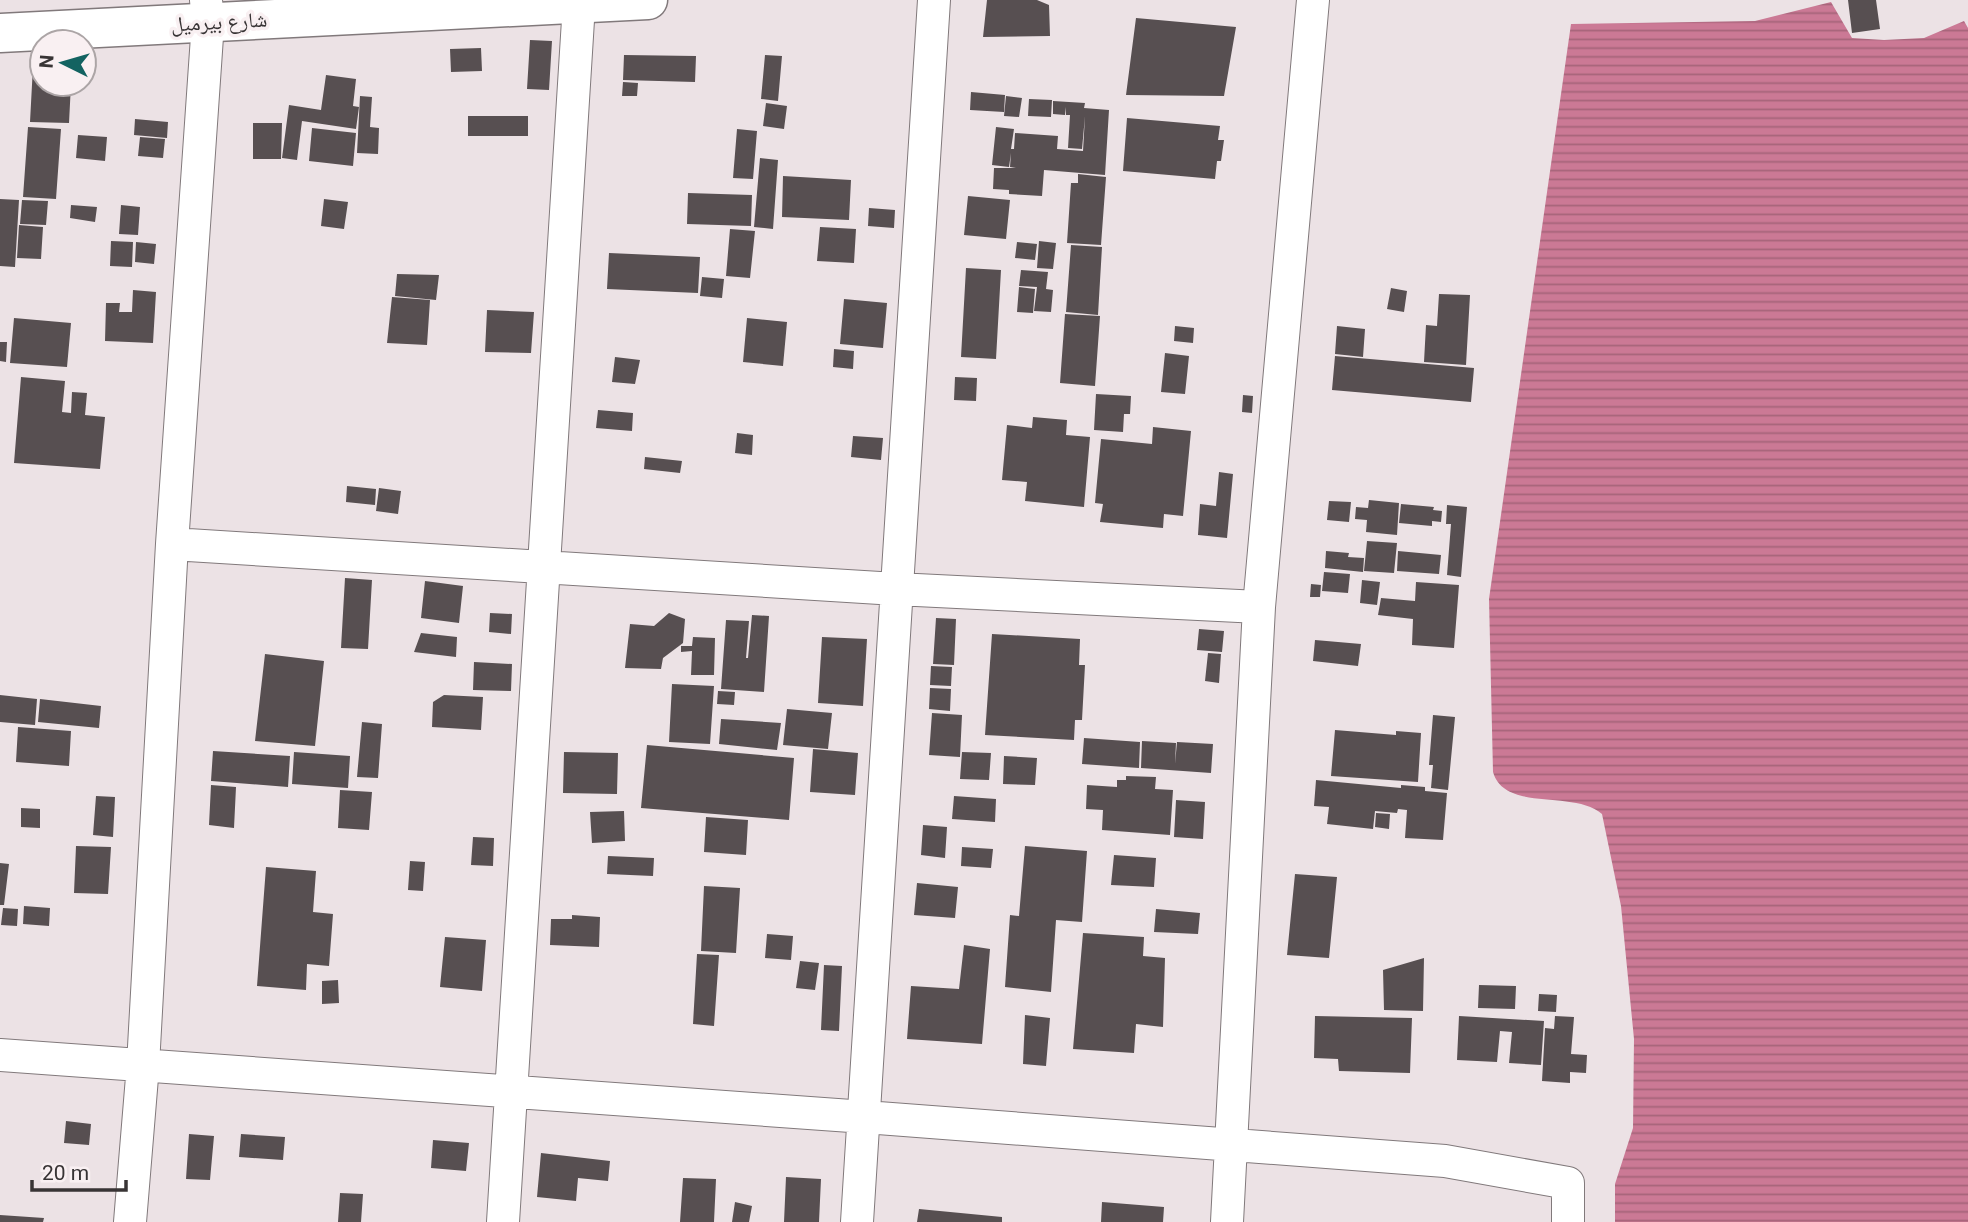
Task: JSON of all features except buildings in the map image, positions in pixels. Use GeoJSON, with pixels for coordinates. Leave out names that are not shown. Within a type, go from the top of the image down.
{"type":"FeatureCollection","features":[{"type":"Feature","properties":{"kind":"street","name":"شارع بيرميل"},"geometry":{"type":"LineString","coordinates":[[0,33],[207,9],[579,4],[649,0]]}},
{"type":"Feature","properties":{"kind":"street"},"geometry":{"type":"LineString","coordinates":[[857,1222],[934,0]]}},
{"type":"Feature","properties":{"kind":"street"},"geometry":{"type":"LineString","coordinates":[[1227,1222],[1259,607],[1312,0]]}},
{"type":"Feature","properties":{"kind":"street"},"geometry":{"type":"LineString","coordinates":[[503,1222],[579,4]]}},
{"type":"Feature","properties":{"kind":"street"},"geometry":{"type":"LineString","coordinates":[[130,1222],[143,1065],[172,544],[207,9]]}},
{"type":"Feature","properties":{"kind":"street"},"geometry":{"type":"LineString","coordinates":[[172,544],[896,589],[1259,607]]}},
{"type":"Feature","properties":{"kind":"street"},"geometry":{"type":"LineString","coordinates":[[0,1055],[865,1116],[1445,1161],[1568,1183],[1568,1222]]}},
{"type":"Feature","properties":{"kind":"shaded area"},"geometry":{"type":"Polygon","coordinates":[[[1831,2],[1852,38],[1924,38],[1964,21],[1968,28],[1968,1222],[1615,1222],[1615,1184],[1633,1128],[1634,1039],[1621,906],[1602,814],[1575,803],[1525,797],[1511,792],[1500,785],[1493,772],[1489,599],[1571,24],[1755,21],[1831,2]]]}}]}
